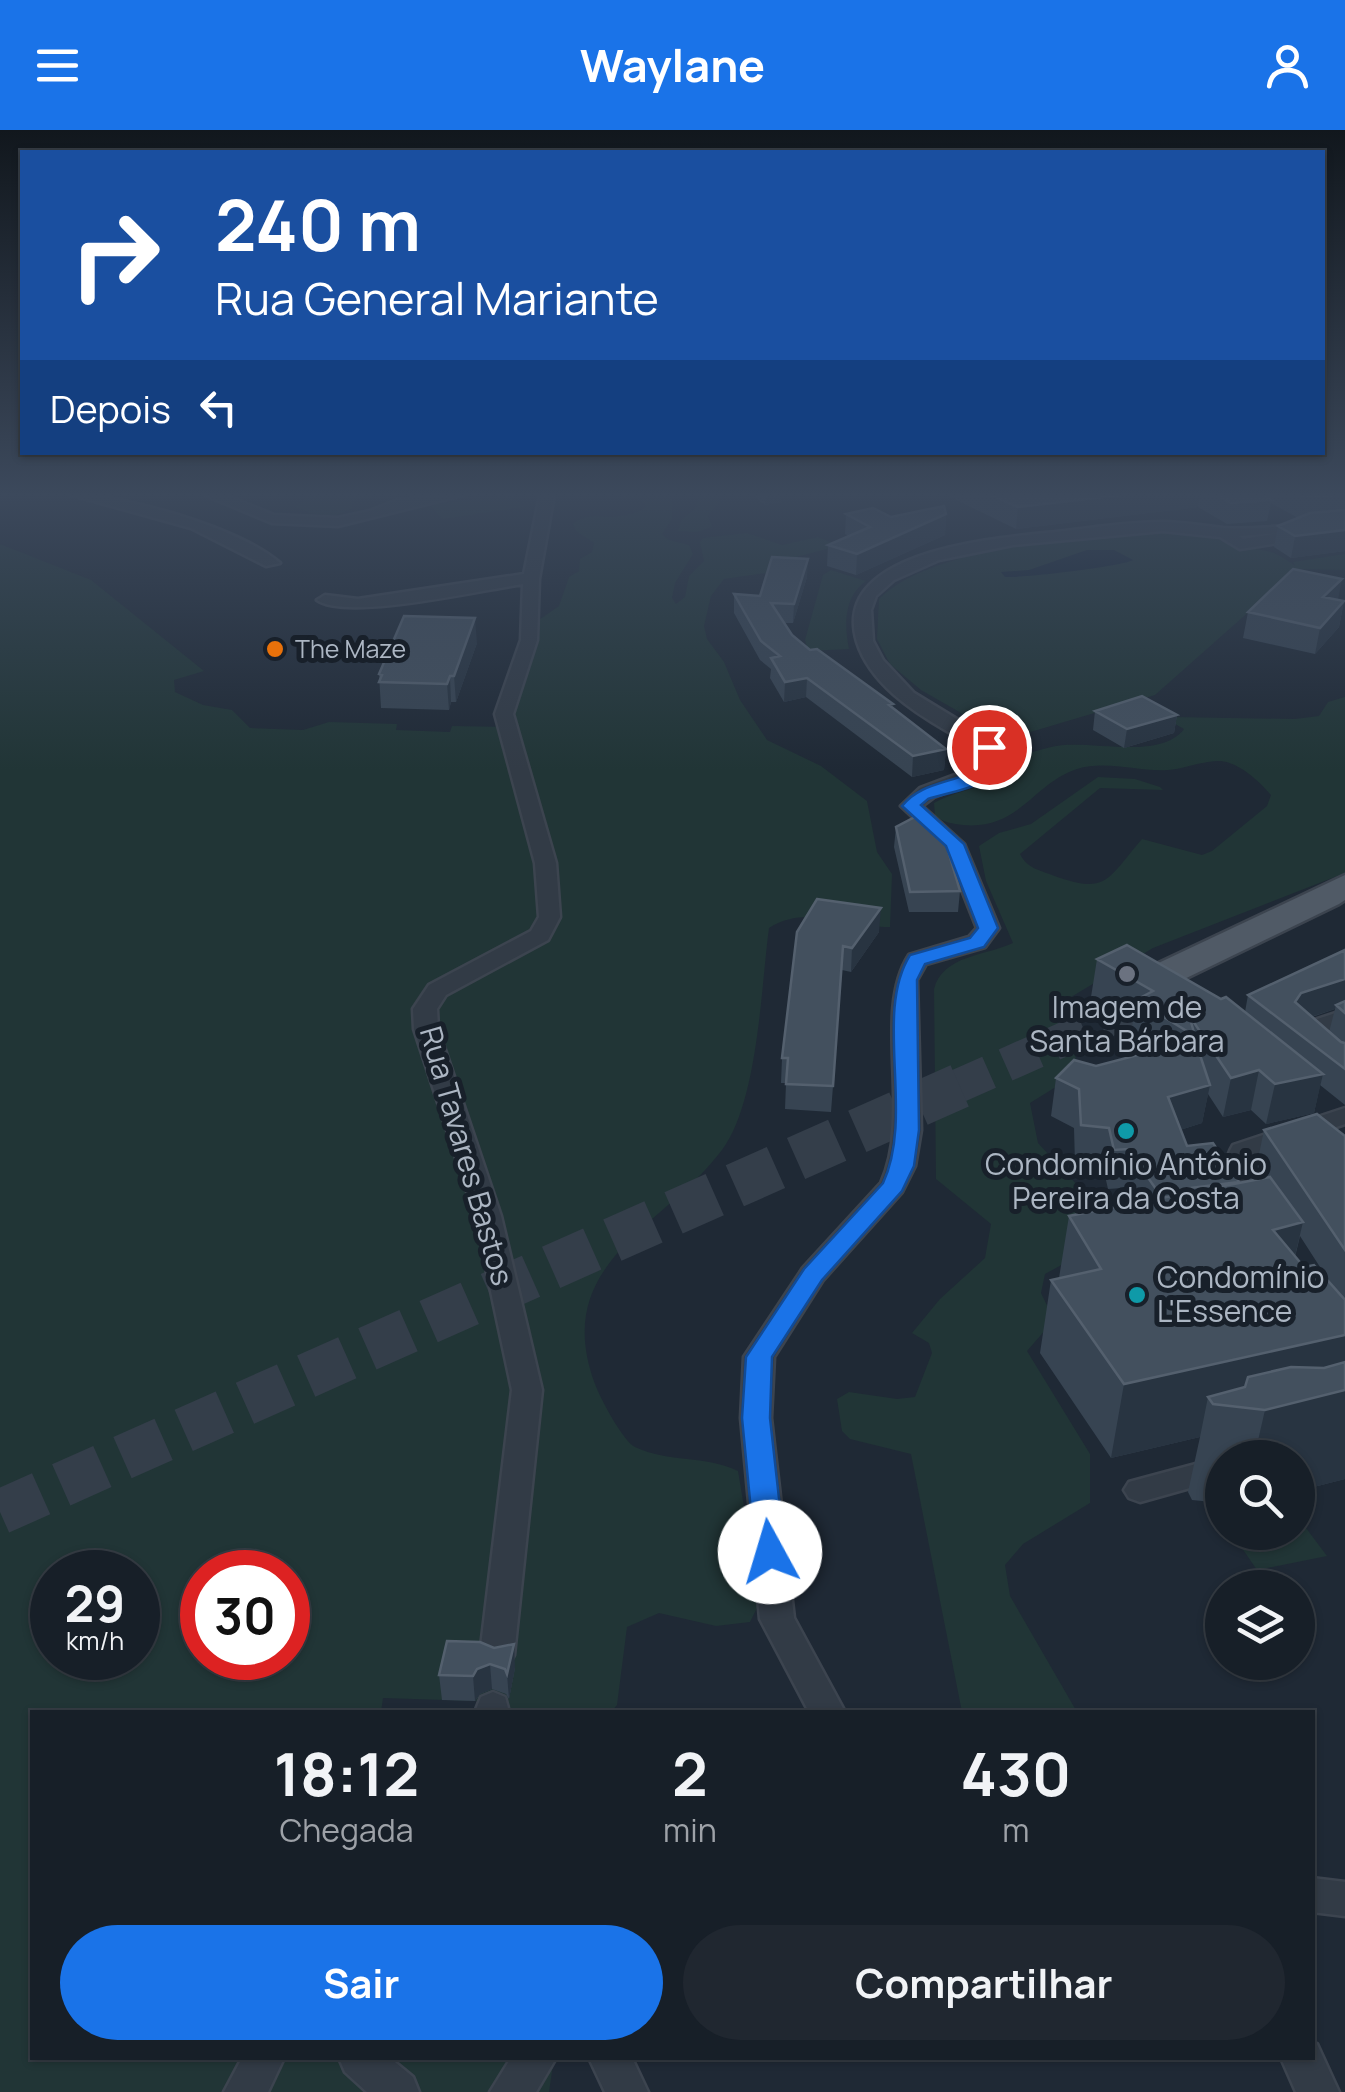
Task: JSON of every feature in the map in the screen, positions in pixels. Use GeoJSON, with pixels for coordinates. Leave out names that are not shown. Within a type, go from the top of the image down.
{"type":"FeatureCollection","features":[{"type":"Feature","properties":{"kind":"main road"},"geometry":{"type":"LineString","coordinates":[[1172,982],[1341,898]]}},
{"type":"Feature","properties":{"kind":"street"},"geometry":{"type":"LineString","coordinates":[[325,600],[358,604],[474,587]]}},
{"type":"Feature","properties":{"kind":"street","name":"Rua Tavares Bastos"},"geometry":{"type":"LineString","coordinates":[[498,1655],[527,1390],[488,1216],[426,1029],[426,1009],[437,990],[540,934],[550,925],[553,914],[548,868],[519,778],[504,712],[530,638],[531,587]]}},
{"type":"Feature","properties":{"kind":"street"},"geometry":{"type":"LineString","coordinates":[[826,1710],[777,1619],[756,1418],[759,1357],[813,1274],[893,1186],[902,1166],[908,1130],[906,980],[917,960],[977,942],[988,928],[954,844],[910,806],[921,795],[978,778],[993,767],[994,756],[989,747],[910,696],[871,657],[862,624],[863,603],[878,587]]}},
{"type":"Feature","properties":{"kind":"street"},"geometry":{"type":"LineString","coordinates":[[1345,1017],[1304,1031],[1345,1064]]}},
{"type":"Feature","properties":{"kind":"street"},"geometry":{"type":"LineString","coordinates":[[1270,1233],[1238,1175],[1236,1160],[1242,1150],[1335,1112]]}},
{"type":"Feature","properties":{"kind":"street"},"geometry":{"type":"LineString","coordinates":[[1140,1490],[1205,1473]]}},
{"type":"Feature","properties":{"kind":"street"},"geometry":{"type":"LineString","coordinates":[[1315,1896],[1345,1899]]}},
{"type":"Feature","properties":{"kind":"street"},"geometry":{"type":"LineString","coordinates":[[245,2092],[263,2060]]}},
{"type":"Feature","properties":{"kind":"street"},"geometry":{"type":"LineString","coordinates":[[362,2060],[398,2092]]}},
{"type":"Feature","properties":{"kind":"street"},"geometry":{"type":"LineString","coordinates":[[511,2092],[533,2060]]}},
{"type":"Feature","properties":{"kind":"street"},"geometry":{"type":"LineString","coordinates":[[611,2060],[627,2092]]}},
{"type":"Feature","properties":{"kind":"street"},"geometry":{"type":"LineString","coordinates":[[1303,2060],[1318,2092]]}},
{"type":"Feature","properties":{"kind":"green space"},"geometry":{"type":"Polygon","coordinates":[[[0,587],[99,587],[204,671],[174,680],[175,692],[203,705],[232,710],[250,728],[303,730],[329,722],[397,724],[396,730],[450,732],[452,726],[511,727],[536,622],[559,606],[566,587],[674,587],[672,598],[676,604],[685,597],[687,587],[718,587],[711,596],[704,626],[740,700],[767,740],[821,766],[867,801],[877,852],[892,874],[890,927],[813,917],[784,921],[769,928],[751,1074],[734,1129],[698,1177],[620,1251],[600,1277],[588,1307],[585,1342],[595,1384],[624,1437],[648,1452],[738,1471],[760,1602],[750,1622],[716,1626],[659,1613],[627,1627],[617,1705],[613,1710],[510,1710],[508,1702],[383,1698],[381,1710],[30,1710],[30,2060],[554,2060],[549,2092],[0,2092],[0,587]]]}},
{"type":"Feature","properties":{"kind":"green space"},"geometry":{"type":"Polygon","coordinates":[[[820,587],[860,587],[847,612],[849,649],[808,651],[805,640],[820,587]]]}},
{"type":"Feature","properties":{"kind":"green space"},"geometry":{"type":"Polygon","coordinates":[[[896,587],[1277,587],[1155,695],[1017,736],[989,729],[921,690],[890,664],[877,639],[879,599],[896,587]]]}},
{"type":"Feature","properties":{"kind":"green space"},"geometry":{"type":"Polygon","coordinates":[[[1345,697],[1345,873],[1153,948],[1051,1009],[1076,1058],[1059,1085],[1030,1103],[1038,1143],[1092,1201],[1089,1250],[1045,1274],[1041,1293],[1054,1320],[1027,1351],[1090,1454],[1090,1503],[1023,1544],[1005,1565],[1010,1596],[1076,1710],[962,1710],[911,1454],[850,1439],[842,1431],[837,1399],[849,1392],[897,1399],[915,1397],[932,1353],[929,1343],[912,1333],[940,1299],[985,1258],[991,1224],[936,1179],[934,989],[946,969],[956,963],[1013,943],[986,881],[979,846],[999,833],[1031,824],[1098,777],[1135,779],[1160,787],[1163,790],[1100,788],[1020,854],[1038,870],[1071,881],[1096,883],[1113,874],[1142,839],[1202,855],[1212,851],[1267,806],[1271,795],[1242,769],[1215,761],[1168,770],[1100,766],[1077,769],[1048,785],[1012,813],[982,825],[941,820],[935,816],[934,803],[993,781],[1011,761],[1046,748],[1140,747],[1173,739],[1184,729],[1168,720],[1171,717],[1295,719],[1319,716],[1328,702],[1345,697]]]}},
{"type":"Feature","properties":{"kind":"green space"},"geometry":{"type":"Polygon","coordinates":[[[1315,1540],[1327,1556],[1257,1570],[1243,1550],[1315,1550],[1315,1540]]]}},
{"type":"Feature","properties":{"kind":"building"},"geometry":{"type":"Polygon","coordinates":[[[763,587],[799,587],[794,604],[771,603],[792,635],[893,704],[889,705],[946,749],[913,756],[807,678],[785,682],[771,658],[780,656],[761,641],[734,594],[760,596],[763,587]]]}},
{"type":"Feature","properties":{"kind":"building"},"geometry":{"type":"Polygon","coordinates":[[[1275,587],[1334,587],[1323,597],[1344,601],[1320,628],[1248,612],[1275,587]]]}},
{"type":"Feature","properties":{"kind":"building"},"geometry":{"type":"Polygon","coordinates":[[[404,616],[475,618],[454,676],[450,676],[447,684],[379,682],[404,616]]]}},
{"type":"Feature","properties":{"kind":"building"},"geometry":{"type":"Polygon","coordinates":[[[1142,696],[1177,715],[1127,729],[1095,711],[1142,696]]]}},
{"type":"Feature","properties":{"kind":"building"},"geometry":{"type":"Polygon","coordinates":[[[915,817],[941,828],[953,853],[949,854],[960,891],[910,892],[896,827],[915,817]]]}},
{"type":"Feature","properties":{"kind":"building"},"geometry":{"type":"Polygon","coordinates":[[[817,899],[881,908],[852,948],[843,946],[833,1086],[786,1084],[788,1058],[782,1058],[797,932],[817,899]]]}},
{"type":"Feature","properties":{"kind":"building"},"geometry":{"type":"Polygon","coordinates":[[[1127,945],[1221,999],[1226,997],[1323,1074],[1275,1084],[1259,1070],[1231,1078],[1189,1015],[1195,1036],[1136,1000],[1153,991],[1097,959],[1127,945]]]}},
{"type":"Feature","properties":{"kind":"building"},"geometry":{"type":"Polygon","coordinates":[[[1345,950],[1345,979],[1301,993],[1295,1002],[1345,1043],[1345,1069],[1248,995],[1345,950]]]}},
{"type":"Feature","properties":{"kind":"building"},"geometry":{"type":"Polygon","coordinates":[[[1195,1040],[1210,1085],[1168,1097],[1187,1146],[1213,1143],[1239,1182],[1158,1192],[1128,1149],[1114,1150],[1109,1128],[1081,1125],[1079,1089],[1056,1078],[1074,1060],[1096,1066],[1195,1040]]]}},
{"type":"Feature","properties":{"kind":"building"},"geometry":{"type":"Polygon","coordinates":[[[1317,1114],[1345,1136],[1345,1250],[1264,1130],[1317,1114]]]}},
{"type":"Feature","properties":{"kind":"building"},"geometry":{"type":"Polygon","coordinates":[[[1270,1177],[1303,1222],[1273,1230],[1304,1267],[1314,1265],[1345,1300],[1345,1335],[1124,1384],[1051,1280],[1101,1269],[1069,1216],[1270,1177]]]}},
{"type":"Feature","properties":{"kind":"building"},"geometry":{"type":"Polygon","coordinates":[[[1345,1362],[1345,1390],[1265,1410],[1213,1404],[1208,1397],[1245,1387],[1248,1377],[1291,1367],[1324,1368],[1345,1362]]]}},
{"type":"Feature","properties":{"kind":"building"},"geometry":{"type":"Polygon","coordinates":[[[447,1641],[480,1642],[494,1648],[514,1644],[507,1674],[505,1669],[490,1664],[477,1669],[473,1676],[439,1675],[447,1641]]]}},
{"type":"Feature","properties":{"kind":"tunnel"},"geometry":{"type":"LineString","coordinates":[[958,1086],[1166,994]]}},
{"type":"Feature","properties":{"kind":"tunnel"},"geometry":{"type":"LineString","coordinates":[[0,1512],[964,1084]]}},
{"type":"Feature","properties":{"kind":"place","name":"The Maze"},"geometry":{"type":"Point","coordinates":[275,649]}},
{"type":"Feature","properties":{"kind":"place","name":"Imagem de Santa Bárbara"},"geometry":{"type":"Point","coordinates":[1127,974]}},
{"type":"Feature","properties":{"kind":"place","name":"Condomínio Antônio Pereira da Costa"},"geometry":{"type":"Point","coordinates":[1126,1131]}},
{"type":"Feature","properties":{"kind":"place","name":"Condomínio L'Essence"},"geometry":{"type":"Point","coordinates":[1137,1295]}},
{"type":"Feature","properties":{"kind":"route"},"geometry":{"type":"LineString","coordinates":[[770,1552],[756,1418],[759,1357],[813,1274],[893,1186],[902,1166],[908,1130],[906,980],[917,960],[977,942],[988,928],[954,844],[910,806],[921,795],[978,778],[993,767],[994,756],[989,747]]}}]}
